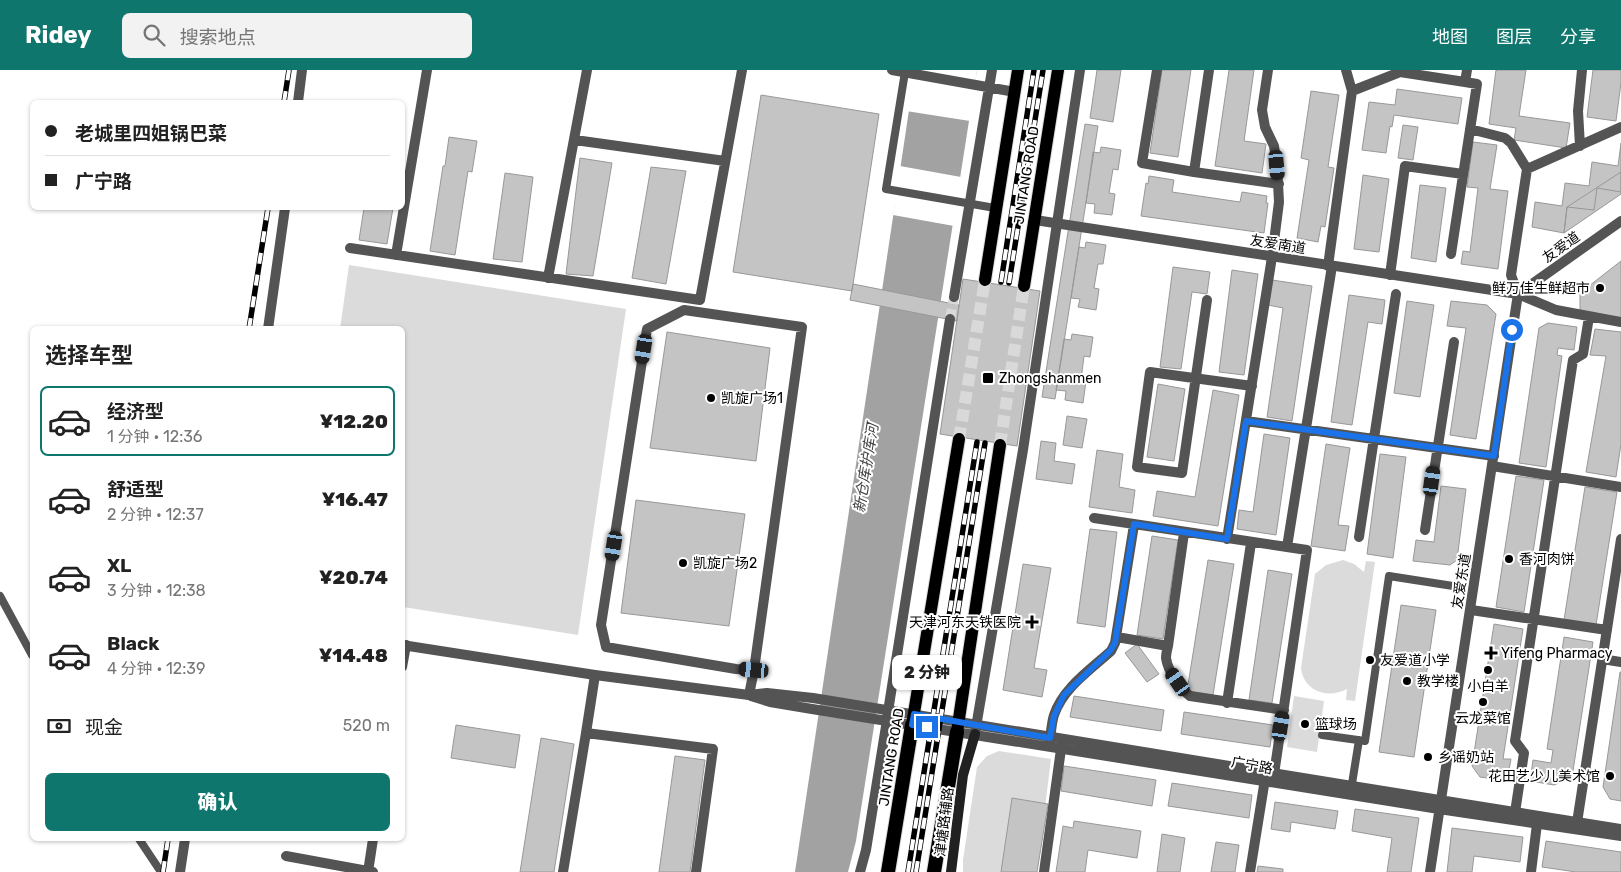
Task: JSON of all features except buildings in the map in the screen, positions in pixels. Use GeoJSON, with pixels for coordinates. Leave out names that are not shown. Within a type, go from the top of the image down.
{"type":"FeatureCollection","features":[{"type":"Feature","properties":{"kind":"highway","name":"JINTANG ROAD"},"geometry":{"type":"LineString","coordinates":[[888,872],[913,719]]}},
{"type":"Feature","properties":{"kind":"highway"},"geometry":{"type":"LineString","coordinates":[[934,872],[958,727]]}},
{"type":"Feature","properties":{"kind":"main road","name":"JINTANG ROAD"},"geometry":{"type":"LineString","coordinates":[[985,280],[1018,70]]}},
{"type":"Feature","properties":{"kind":"main road","name":"JINTANG ROAD"},"geometry":{"type":"LineString","coordinates":[[1024,286],[1058,70]]}},
{"type":"Feature","properties":{"kind":"main road","name":"JINTANG ROAD"},"geometry":{"type":"LineString","coordinates":[[913,719],[960,439]]}},
{"type":"Feature","properties":{"kind":"main road"},"geometry":{"type":"LineString","coordinates":[[964,775],[958,727],[1000,445]]}},
{"type":"Feature","properties":{"kind":"main road"},"geometry":{"type":"LineString","coordinates":[[964,775],[976,729]]}},
{"type":"Feature","properties":{"kind":"main road","name":"津塘路辅路"},"geometry":{"type":"LineString","coordinates":[[951,872],[964,775]]}},
{"type":"Feature","properties":{"kind":"street"},"geometry":{"type":"LineString","coordinates":[[298,100],[302,70]]}},
{"type":"Feature","properties":{"kind":"street"},"geometry":{"type":"LineString","coordinates":[[405,201],[427,70]]}},
{"type":"Feature","properties":{"kind":"street"},"geometry":{"type":"LineString","coordinates":[[548,278],[587,70]]}},
{"type":"Feature","properties":{"kind":"street"},"geometry":{"type":"LineString","coordinates":[[350,248],[700,300],[742,70]]}},
{"type":"Feature","properties":{"kind":"street"},"geometry":{"type":"LineString","coordinates":[[892,70],[1015,92]]}},
{"type":"Feature","properties":{"kind":"street"},"geometry":{"type":"LineString","coordinates":[[954,297],[992,70]]}},
{"type":"Feature","properties":{"kind":"street"},"geometry":{"type":"LineString","coordinates":[[976,729],[1023,450],[1080,70]]}},
{"type":"Feature","properties":{"kind":"street"},"geometry":{"type":"LineString","coordinates":[[1157,70],[1142,163],[1279,184]]}},
{"type":"Feature","properties":{"kind":"street"},"geometry":{"type":"LineString","coordinates":[[1194,172],[1209,70]]}},
{"type":"Feature","properties":{"kind":"street"},"geometry":{"type":"LineString","coordinates":[[1227,539],[1279,202],[1279,184],[1274,146],[1265,128],[1262,110],[1268,70]]}},
{"type":"Feature","properties":{"kind":"street"},"geometry":{"type":"LineString","coordinates":[[1287,547],[1330,266],[1352,91],[1346,70]]}},
{"type":"Feature","properties":{"kind":"street"},"geometry":{"type":"LineString","coordinates":[[1465,82],[1467,70]]}},
{"type":"Feature","properties":{"kind":"street"},"geometry":{"type":"LineString","coordinates":[[1580,146],[1578,111],[1582,70]]}},
{"type":"Feature","properties":{"kind":"street"},"geometry":{"type":"LineString","coordinates":[[1352,91],[1400,72],[1477,84],[1452,254]]}},
{"type":"Feature","properties":{"kind":"street"},"geometry":{"type":"LineString","coordinates":[[1527,169],[1621,127]]}},
{"type":"Feature","properties":{"kind":"street"},"geometry":{"type":"LineString","coordinates":[[1470,130],[1505,138],[1511,143],[1527,169],[1511,275],[1518,294]]}},
{"type":"Feature","properties":{"kind":"street"},"geometry":{"type":"LineString","coordinates":[[575,140],[725,162]]}},
{"type":"Feature","properties":{"kind":"street"},"geometry":{"type":"LineString","coordinates":[[1390,275],[1405,166],[1463,174]]}},
{"type":"Feature","properties":{"kind":"street"},"geometry":{"type":"LineString","coordinates":[[268,326],[286,210]]}},
{"type":"Feature","properties":{"kind":"street"},"geometry":{"type":"LineString","coordinates":[[396,255],[404,210]]}},
{"type":"Feature","properties":{"kind":"street","name":"友爱南道"},"geometry":{"type":"LineString","coordinates":[[1035,220],[1518,294],[1556,310],[1621,322]]}},
{"type":"Feature","properties":{"kind":"street","name":"友爱道"},"geometry":{"type":"LineString","coordinates":[[1518,294],[1621,221]]}},
{"type":"Feature","properties":{"kind":"street"},"geometry":{"type":"LineString","coordinates":[[1359,536],[1396,294]]}},
{"type":"Feature","properties":{"kind":"street","name":"友爱东道"},"geometry":{"type":"LineString","coordinates":[[1430,872],[1518,294]]}},
{"type":"Feature","properties":{"kind":"street"},"geometry":{"type":"LineString","coordinates":[[1207,300],[1195,378],[1182,473],[1137,467],[1150,372],[1195,378],[1252,386]]}},
{"type":"Feature","properties":{"kind":"street"},"geometry":{"type":"LineString","coordinates":[[749,695],[754,670],[802,327],[684,310],[647,329],[602,625],[606,647],[754,670]]}},
{"type":"Feature","properties":{"kind":"street"},"geometry":{"type":"LineString","coordinates":[[1514,816],[1524,753],[1515,741],[1533,620],[1573,360],[1583,354],[1589,317]]}},
{"type":"Feature","properties":{"kind":"street"},"geometry":{"type":"LineString","coordinates":[[860,872],[866,850],[884,714],[950,319]]}},
{"type":"Feature","properties":{"kind":"street"},"geometry":{"type":"LineString","coordinates":[[1425,530],[1454,342]]}},
{"type":"Feature","properties":{"kind":"street"},"geometry":{"type":"LineString","coordinates":[[1246,421],[1437,447],[1555,477],[1621,488]]}},
{"type":"Feature","properties":{"kind":"street"},"geometry":{"type":"LineString","coordinates":[[1094,518],[1307,550],[1284,710],[1250,872]]}},
{"type":"Feature","properties":{"kind":"street"},"geometry":{"type":"LineString","coordinates":[[1050,742],[1054,716],[1064,695],[1110,651],[1117,637],[1134,524]]}},
{"type":"Feature","properties":{"kind":"street"},"geometry":{"type":"LineString","coordinates":[[1184,532],[1166,659],[1171,672],[1184,692],[1190,696],[1226,703],[1284,710]]}},
{"type":"Feature","properties":{"kind":"street"},"geometry":{"type":"LineString","coordinates":[[1576,825],[1621,538]]}},
{"type":"Feature","properties":{"kind":"street"},"geometry":{"type":"LineString","coordinates":[[1226,703],[1252,543]]}},
{"type":"Feature","properties":{"kind":"street"},"geometry":{"type":"LineString","coordinates":[[1471,610],[1607,630]]}},
{"type":"Feature","properties":{"kind":"street"},"geometry":{"type":"LineString","coordinates":[[1117,637],[1168,646]]}},
{"type":"Feature","properties":{"kind":"street"},"geometry":{"type":"LineString","coordinates":[[405,645],[595,675],[749,695],[770,702],[812,709],[884,714]]}},
{"type":"Feature","properties":{"kind":"street"},"geometry":{"type":"LineString","coordinates":[[1602,659],[1621,662]]}},
{"type":"Feature","properties":{"kind":"street"},"geometry":{"type":"LineString","coordinates":[[563,872],[595,675]]}},
{"type":"Feature","properties":{"kind":"street"},"geometry":{"type":"LineString","coordinates":[[749,695],[767,693],[813,698],[884,714]]}},
{"type":"Feature","properties":{"kind":"street","name":"广宁路"},"geometry":{"type":"LineString","coordinates":[[884,714],[1440,805],[1576,825],[1621,828]]}},
{"type":"Feature","properties":{"kind":"street"},"geometry":{"type":"LineString","coordinates":[[586,733],[713,749],[696,872]]}},
{"type":"Feature","properties":{"kind":"street"},"geometry":{"type":"LineString","coordinates":[[1044,872],[1062,744]]}},
{"type":"Feature","properties":{"kind":"street"},"geometry":{"type":"LineString","coordinates":[[1531,872],[1538,820]]}},
{"type":"Feature","properties":{"kind":"street","name":"广宁路"},"geometry":{"type":"LineString","coordinates":[[1576,825],[1621,836]]}},
{"type":"Feature","properties":{"kind":"street"},"geometry":{"type":"LineString","coordinates":[[180,872],[185,841]]}},
{"type":"Feature","properties":{"kind":"street"},"geometry":{"type":"LineString","coordinates":[[286,856],[369,872],[373,841]]}},
{"type":"Feature","properties":{"kind":"lane"},"geometry":{"type":"LineString","coordinates":[[905,72],[886,188],[995,208]]}},
{"type":"Feature","properties":{"kind":"lane"},"geometry":{"type":"LineString","coordinates":[[1322,735],[1365,741],[1389,576],[1453,586]]}},
{"type":"Feature","properties":{"kind":"lane"},"geometry":{"type":"LineString","coordinates":[[0,596],[30,651]]}},
{"type":"Feature","properties":{"kind":"lane"},"geometry":{"type":"LineString","coordinates":[[1351,791],[1359,740]]}},
{"type":"Feature","properties":{"kind":"lane"},"geometry":{"type":"LineString","coordinates":[[140,841],[161,872]]}},
{"type":"Feature","properties":{"kind":"shaded area"},"geometry":{"type":"Polygon","coordinates":[[[349,265],[626,309],[578,635],[405,607],[405,326],[340,326],[349,265]]]}},
{"type":"Feature","properties":{"kind":"shaded area"},"geometry":{"type":"Polygon","coordinates":[[[1343,560],[1354,564],[1364,572],[1366,561],[1375,562],[1355,701],[1346,700],[1347,689],[1340,692],[1325,693],[1312,688],[1303,676],[1301,668],[1315,574],[1326,565],[1343,560]]]}},
{"type":"Feature","properties":{"kind":"shaded area","name":"篮球场"},"geometry":{"type":"Polygon","coordinates":[[[1294,696],[1324,701],[1317,752],[1287,747],[1294,696]]]}},
{"type":"Feature","properties":{"kind":"shaded area"},"geometry":{"type":"Polygon","coordinates":[[[999,751],[1051,759],[1037,872],[963,872],[963,860],[977,767],[987,756],[999,751]]]}},
{"type":"Feature","properties":{"kind":"water","name":"新仓库护库河"},"geometry":{"type":"Polygon","coordinates":[[[915,70],[977,70],[856,841],[848,872],[795,872],[915,70]]]}},
{"type":"Feature","properties":{"kind":"pier"},"geometry":{"type":"Polygon","coordinates":[[[913,70],[977,70],[970,121],[906,111],[913,70]]]}},
{"type":"Feature","properties":{"kind":"pier"},"geometry":{"type":"Polygon","coordinates":[[[900,166],[961,177],[954,226],[893,215],[900,166]]]}},
{"type":"Feature","properties":{"kind":"tunnel"},"geometry":{"type":"LineString","coordinates":[[959,439],[985,280]]}},
{"type":"Feature","properties":{"kind":"tunnel"},"geometry":{"type":"LineString","coordinates":[[1000,445],[1024,286]]}},
{"type":"Feature","properties":{"kind":"tunnel"},"geometry":{"type":"LineString","coordinates":[[950,319],[954,297]]}},
{"type":"Feature","properties":{"kind":"railway"},"geometry":{"type":"LineString","coordinates":[[284,100],[289,70]]}},
{"type":"Feature","properties":{"kind":"railway"},"geometry":{"type":"LineString","coordinates":[[1001,282],[1034,70]]}},
{"type":"Feature","properties":{"kind":"railway"},"geometry":{"type":"LineString","coordinates":[[1009,283],[1043,70]]}},
{"type":"Feature","properties":{"kind":"railway"},"geometry":{"type":"LineString","coordinates":[[249,326],[268,210]]}},
{"type":"Feature","properties":{"kind":"railway"},"geometry":{"type":"LineString","coordinates":[[908,872],[977,442]]}},
{"type":"Feature","properties":{"kind":"railway"},"geometry":{"type":"LineString","coordinates":[[916,872],[985,443]]}},
{"type":"Feature","properties":{"kind":"railway"},"geometry":{"type":"LineString","coordinates":[[163,872],[168,841]]}},
{"type":"Feature","properties":{"kind":"place","name":"鲜万佳生鲜超市"},"geometry":{"type":"Point","coordinates":[1600,288]}},
{"type":"Feature","properties":{"kind":"place","name":"Zhongshanmen"},"geometry":{"type":"Point","coordinates":[988,378]}},
{"type":"Feature","properties":{"kind":"place","name":"凯旋广场1"},"geometry":{"type":"Point","coordinates":[711,398]}},
{"type":"Feature","properties":{"kind":"place","name":"香河肉饼"},"geometry":{"type":"Point","coordinates":[1509,559]}},
{"type":"Feature","properties":{"kind":"place","name":"凯旋广场2"},"geometry":{"type":"Point","coordinates":[683,563]}},
{"type":"Feature","properties":{"kind":"place","name":"天津河东天铁医院"},"geometry":{"type":"Point","coordinates":[1032,622]}},
{"type":"Feature","properties":{"kind":"place","name":"Yifeng Pharmacy"},"geometry":{"type":"Point","coordinates":[1491,653]}},
{"type":"Feature","properties":{"kind":"place","name":"友爱道小学"},"geometry":{"type":"Point","coordinates":[1370,660]}},
{"type":"Feature","properties":{"kind":"place","name":"小白羊"},"geometry":{"type":"Point","coordinates":[1488,670]}},
{"type":"Feature","properties":{"kind":"place","name":"教学楼"},"geometry":{"type":"Point","coordinates":[1407,681]}},
{"type":"Feature","properties":{"kind":"place","name":"云龙菜馆"},"geometry":{"type":"Point","coordinates":[1483,702]}},
{"type":"Feature","properties":{"kind":"place","name":"篮球场"},"geometry":{"type":"Point","coordinates":[1305,724]}},
{"type":"Feature","properties":{"kind":"place","name":"乡谣奶站"},"geometry":{"type":"Point","coordinates":[1428,757]}},
{"type":"Feature","properties":{"kind":"place","name":"花田艺少儿美术馆"},"geometry":{"type":"Point","coordinates":[1610,776]}},
{"type":"Feature","properties":{"kind":"route"},"geometry":{"type":"LineString","coordinates":[[927,727],[912,725],[914,714],[1050,738],[1054,716],[1064,695],[1110,651],[1115,643],[1134,524],[1227,539],[1246,421],[1494,456],[1512,330]]}}]}
